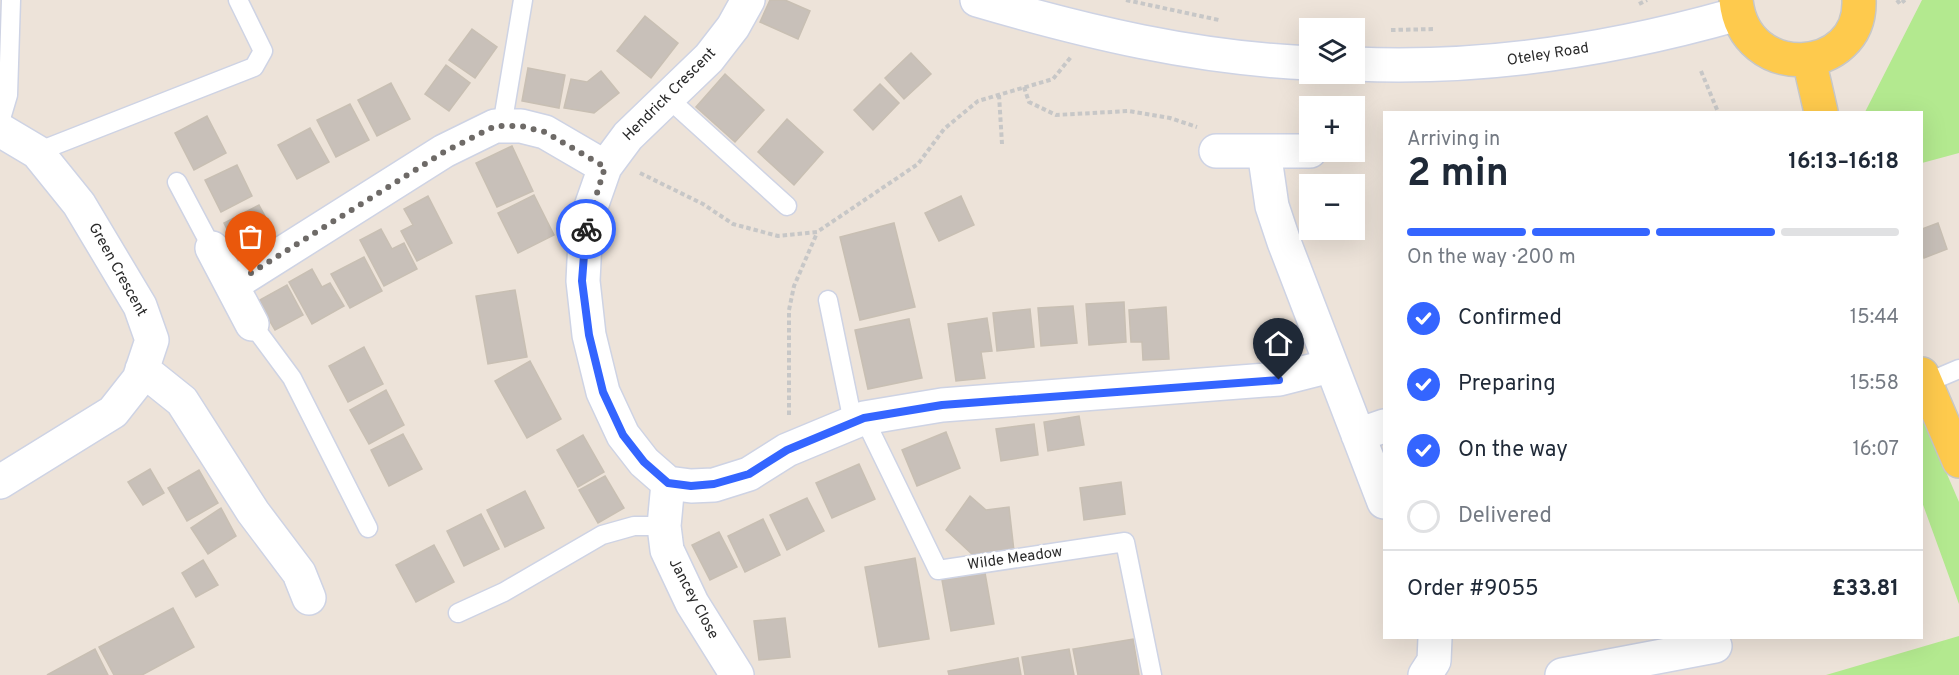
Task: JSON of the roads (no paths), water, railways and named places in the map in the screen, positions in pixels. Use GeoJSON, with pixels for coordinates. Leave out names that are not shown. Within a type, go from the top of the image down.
{"type":"FeatureCollection","features":[{"type":"Feature","properties":{"kind":"main road"},"geometry":{"type":"LineString","coordinates":[[1737,7],[1745,31],[1765,51],[1791,61],[1809,60],[1827,54],[1843,42],[1854,26],[1859,0]]}},
{"type":"Feature","properties":{"kind":"main road"},"geometry":{"type":"LineString","coordinates":[[1809,60],[1821,111]]}},
{"type":"Feature","properties":{"kind":"main road"},"geometry":{"type":"LineString","coordinates":[[1924,378],[1959,461]]}},
{"type":"Feature","properties":{"kind":"street","name":"Hendrick Crescent"},"geometry":{"type":"LineString","coordinates":[[668,483],[644,462],[623,435],[603,392],[589,335],[582,281],[586,221],[620,168],[628,136],[709,58],[733,27],[748,0]]}},
{"type":"Feature","properties":{"kind":"street"},"geometry":{"type":"LineString","coordinates":[[977,0],[1115,38],[1263,61],[1299,63]]}},
{"type":"Feature","properties":{"kind":"street","name":"Oteley Road"},"geometry":{"type":"LineString","coordinates":[[1365,64],[1490,63],[1529,59],[1643,39],[1737,7]]}},
{"type":"Feature","properties":{"kind":"street"},"geometry":{"type":"LineString","coordinates":[[232,285],[444,152],[474,134],[495,126],[521,126],[545,132],[620,168]]}},
{"type":"Feature","properties":{"kind":"street","name":"Green Crescent"},"geometry":{"type":"LineString","coordinates":[[0,130],[38,152],[79,204],[140,306],[152,340],[139,379],[113,412],[0,482]]}},
{"type":"Feature","properties":{"kind":"street"},"geometry":{"type":"LineString","coordinates":[[1209,140],[1264,151],[1299,152]]}},
{"type":"Feature","properties":{"kind":"street"},"geometry":{"type":"LineString","coordinates":[[1264,151],[1272,206],[1330,366],[1371,430],[1383,496]]}},
{"type":"Feature","properties":{"kind":"street"},"geometry":{"type":"LineString","coordinates":[[212,248],[252,324]]}},
{"type":"Feature","properties":{"kind":"street"},"geometry":{"type":"LineString","coordinates":[[668,483],[691,486],[714,484],[749,474],[787,450],[859,420],[942,405],[1279,380],[1330,366]]}},
{"type":"Feature","properties":{"kind":"street"},"geometry":{"type":"LineString","coordinates":[[142,369],[182,401],[253,512],[299,573],[309,598]]}},
{"type":"Feature","properties":{"kind":"street","name":"Jancey Close"},"geometry":{"type":"LineString","coordinates":[[668,483],[664,526],[667,550],[692,603],[737,675]]}},
{"type":"Feature","properties":{"kind":"street"},"geometry":{"type":"LineString","coordinates":[[1432,674],[1435,639]]}},
{"type":"Feature","properties":{"kind":"street"},"geometry":{"type":"LineString","coordinates":[[1562,675],[1715,646]]}},
{"type":"Feature","properties":{"kind":"lane"},"geometry":{"type":"LineString","coordinates":[[0,122],[8,95],[11,0]]}},
{"type":"Feature","properties":{"kind":"lane"},"geometry":{"type":"LineString","coordinates":[[38,152],[254,67],[263,51],[238,0]]}},
{"type":"Feature","properties":{"kind":"lane"},"geometry":{"type":"LineString","coordinates":[[502,126],[524,0]]}},
{"type":"Feature","properties":{"kind":"lane"},"geometry":{"type":"LineString","coordinates":[[669,99],[787,206]]}},
{"type":"Feature","properties":{"kind":"lane"},"geometry":{"type":"LineString","coordinates":[[177,182],[212,248]]}},
{"type":"Feature","properties":{"kind":"lane"},"geometry":{"type":"LineString","coordinates":[[828,300],[859,420]]}},
{"type":"Feature","properties":{"kind":"lane"},"geometry":{"type":"LineString","coordinates":[[252,324],[292,378],[368,528]]}},
{"type":"Feature","properties":{"kind":"lane"},"geometry":{"type":"LineString","coordinates":[[1924,378],[1959,369]]}},
{"type":"Feature","properties":{"kind":"lane","name":"Wilde Meadow"},"geometry":{"type":"LineString","coordinates":[[859,420],[938,570],[1125,543],[1152,675]]}},
{"type":"Feature","properties":{"kind":"lane"},"geometry":{"type":"LineString","coordinates":[[458,613],[504,592],[602,535],[634,526],[664,526]]}}]}
